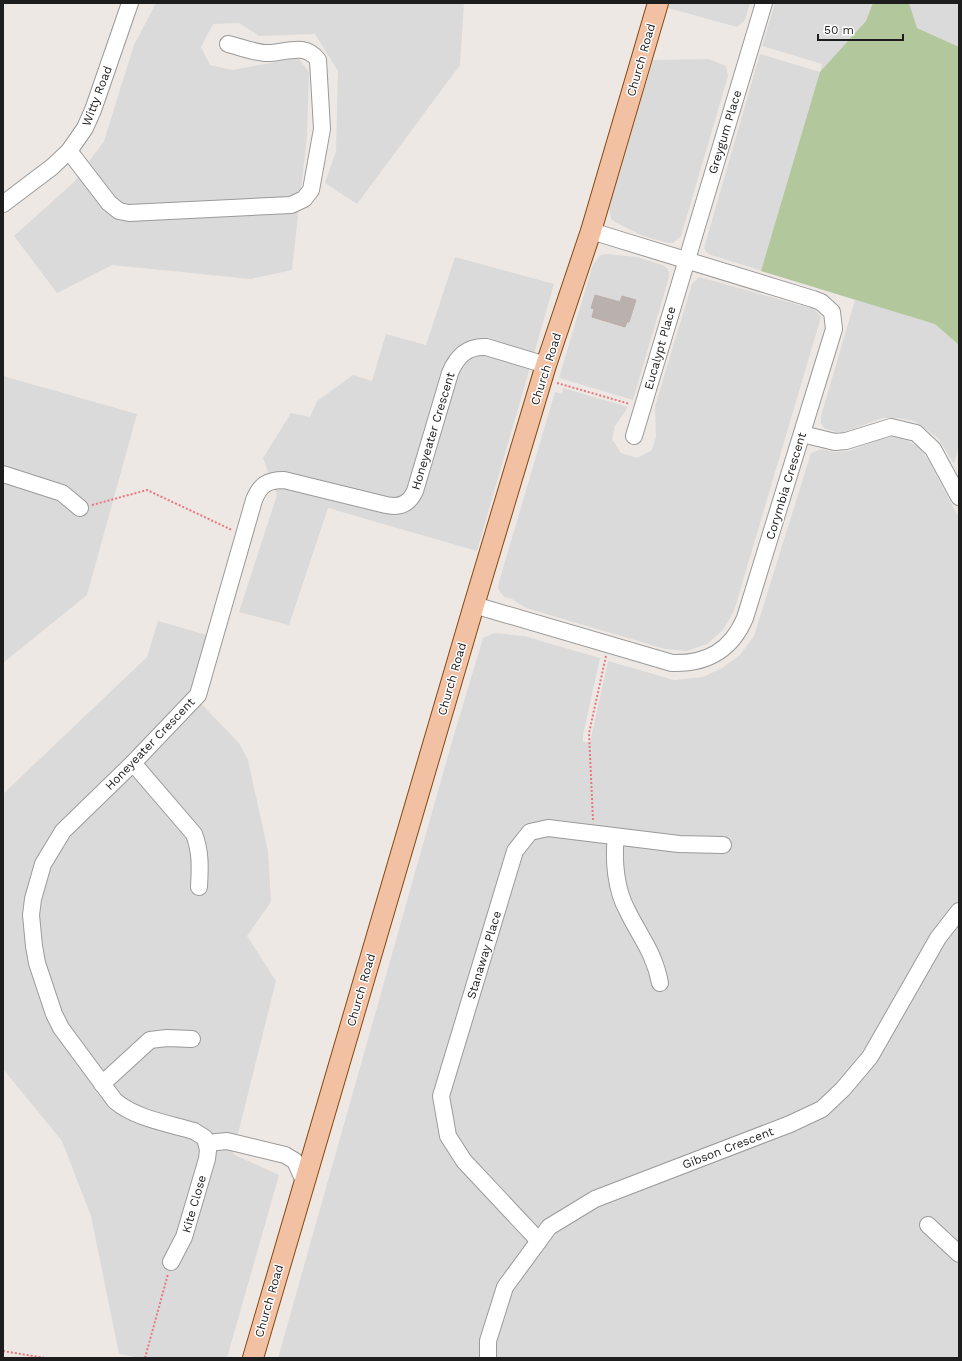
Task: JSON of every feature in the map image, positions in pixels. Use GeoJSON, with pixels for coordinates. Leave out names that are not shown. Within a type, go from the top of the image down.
{"type":"FeatureCollection","features":[{"type":"Feature","properties":{"kind":"main road","name":"Church Road"},"geometry":{"type":"LineString","coordinates":[[253,1358],[474,605],[546,365],[591,231],[658,3]]}},
{"type":"Feature","properties":{"kind":"street","name":"Witty Road"},"geometry":{"type":"LineString","coordinates":[[3,204],[52,167],[69,151],[85,128],[93,110],[130,3]]}},
{"type":"Feature","properties":{"kind":"street","name":"Greygum Place"},"geometry":{"type":"LineString","coordinates":[[686,260],[764,3]]}},
{"type":"Feature","properties":{"kind":"street"},"geometry":{"type":"LineString","coordinates":[[69,151],[109,203],[119,211],[129,213],[291,205],[304,199],[311,190],[322,129],[318,60],[314,54],[300,49],[266,53],[228,44]]}},
{"type":"Feature","properties":{"kind":"street","name":"Corymbia Crescent"},"geometry":{"type":"LineString","coordinates":[[474,605],[672,663],[684,663],[709,658],[732,641],[740,632],[746,618],[834,329],[832,312],[821,302],[813,299],[591,231]]}},
{"type":"Feature","properties":{"kind":"street","name":"Eucalypt Place"},"geometry":{"type":"LineString","coordinates":[[634,436],[686,260]]}},
{"type":"Feature","properties":{"kind":"street","name":"Honeyeater Crescent"},"geometry":{"type":"LineString","coordinates":[[207,1143],[201,1134],[148,1118],[124,1108],[115,1101],[61,1028],[54,1014],[37,963],[34,946],[31,915],[33,899],[43,864],[63,831],[133,763],[198,695],[257,494],[264,484],[273,480],[284,480],[394,507],[401,506],[407,502],[415,491],[450,373],[458,358],[476,347],[486,347],[546,365]]}},
{"type":"Feature","properties":{"kind":"street"},"geometry":{"type":"LineString","coordinates":[[802,434],[835,442],[846,441],[891,427],[916,433],[933,449],[959,497]]}},
{"type":"Feature","properties":{"kind":"street"},"geometry":{"type":"LineString","coordinates":[[3,474],[62,494],[80,508]]}},
{"type":"Feature","properties":{"kind":"street"},"geometry":{"type":"LineString","coordinates":[[133,763],[194,834],[201,857],[199,887]]}},
{"type":"Feature","properties":{"kind":"street","name":"Stanaway Place"},"geometry":{"type":"LineString","coordinates":[[539,1241],[464,1161],[448,1136],[441,1096],[515,851],[530,832],[548,828],[679,844],[723,845]]}},
{"type":"Feature","properties":{"kind":"street"},"geometry":{"type":"LineString","coordinates":[[616,837],[614,865],[626,908],[653,956],[660,983]]}},
{"type":"Feature","properties":{"kind":"street","name":"Gibson Crescent"},"geometry":{"type":"LineString","coordinates":[[488,1358],[488,1341],[505,1287],[549,1227],[596,1199],[790,1124],[822,1109],[843,1089],[870,1057],[938,938],[959,911]]}},
{"type":"Feature","properties":{"kind":"street"},"geometry":{"type":"LineString","coordinates":[[102,1084],[150,1040],[167,1038],[192,1039]]}},
{"type":"Feature","properties":{"kind":"street"},"geometry":{"type":"LineString","coordinates":[[207,1143],[227,1141],[286,1155],[295,1161],[304,1181]]}},
{"type":"Feature","properties":{"kind":"street","name":"Kite Close"},"geometry":{"type":"LineString","coordinates":[[171,1262],[184,1237],[207,1159],[207,1143]]}},
{"type":"Feature","properties":{"kind":"street"},"geometry":{"type":"LineString","coordinates":[[928,1226],[959,1254]]}},
{"type":"Feature","properties":{"kind":"path"},"geometry":{"type":"LineString","coordinates":[[556,382],[630,404]]}},
{"type":"Feature","properties":{"kind":"path"},"geometry":{"type":"LineString","coordinates":[[80,508],[147,490],[244,536]]}},
{"type":"Feature","properties":{"kind":"path"},"geometry":{"type":"LineString","coordinates":[[593,821],[589,733],[606,660]]}},
{"type":"Feature","properties":{"kind":"path"},"geometry":{"type":"LineString","coordinates":[[145,1358],[171,1262]]}},
{"type":"Feature","properties":{"kind":"path"},"geometry":{"type":"LineString","coordinates":[[3,1351],[45,1358]]}},
{"type":"Feature","properties":{"kind":"shaded area"},"geometry":{"type":"Polygon","coordinates":[[[156,3],[464,3],[460,65],[357,204],[325,183],[336,151],[338,71],[315,34],[259,36],[239,23],[213,24],[201,47],[210,65],[232,70],[298,58],[309,72],[307,136],[292,270],[251,279],[112,265],[57,293],[14,236],[74,182],[104,141],[134,45],[156,3]]]}},
{"type":"Feature","properties":{"kind":"shaded area"},"geometry":{"type":"Polygon","coordinates":[[[670,3],[750,3],[745,20],[737,27],[668,8],[670,3]]]}},
{"type":"Feature","properties":{"kind":"shaded area"},"geometry":{"type":"Polygon","coordinates":[[[775,3],[959,3],[959,446],[954,464],[938,438],[914,421],[897,418],[883,418],[844,432],[835,432],[824,428],[821,423],[821,416],[855,300],[711,255],[706,252],[704,248],[760,54],[820,72],[822,64],[762,46],[775,3]]]}},
{"type":"Feature","properties":{"kind":"shaded area"},"geometry":{"type":"Polygon","coordinates":[[[709,59],[726,66],[728,76],[681,236],[673,243],[668,243],[643,236],[611,219],[609,207],[653,60],[709,59]]]}},
{"type":"Feature","properties":{"kind":"shaded area"},"geometry":{"type":"Polygon","coordinates":[[[607,254],[637,257],[662,265],[666,267],[669,272],[669,277],[633,400],[559,378],[593,264],[601,255],[607,254]]]}},
{"type":"Feature","properties":{"kind":"shaded area"},"geometry":{"type":"Polygon","coordinates":[[[455,257],[554,284],[477,551],[328,508],[289,625],[239,612],[277,495],[263,458],[291,413],[310,417],[317,401],[353,375],[372,381],[386,334],[426,345],[455,257]]]}},
{"type":"Feature","properties":{"kind":"shaded area"},"geometry":{"type":"Polygon","coordinates":[[[699,277],[814,309],[821,317],[734,611],[723,630],[707,644],[687,651],[665,649],[526,608],[512,599],[504,597],[498,588],[499,582],[555,392],[562,394],[563,388],[628,407],[615,426],[612,439],[621,453],[637,458],[652,450],[656,437],[655,406],[692,284],[699,277]]]}},
{"type":"Feature","properties":{"kind":"shaded area"},"geometry":{"type":"Polygon","coordinates":[[[3,376],[137,414],[87,595],[3,663],[3,376]]]}},
{"type":"Feature","properties":{"kind":"shaded area"},"geometry":{"type":"Polygon","coordinates":[[[892,437],[906,440],[919,447],[927,458],[959,518],[959,1358],[278,1358],[453,738],[483,638],[494,633],[524,636],[600,658],[583,735],[583,742],[590,742],[608,661],[674,680],[703,677],[722,668],[740,655],[754,636],[811,453],[822,449],[834,452],[849,451],[878,440],[892,437]]]}},
{"type":"Feature","properties":{"kind":"shaded area"},"geometry":{"type":"Polygon","coordinates":[[[158,621],[207,635],[191,693],[239,743],[248,760],[268,851],[271,902],[247,936],[276,981],[233,1154],[279,1175],[227,1358],[139,1358],[119,1354],[91,1216],[62,1141],[3,1069],[3,794],[147,657],[158,621]]]}},
{"type":"Feature","properties":{"kind":"green space"},"geometry":{"type":"Polygon","coordinates":[[[873,3],[909,3],[917,28],[959,47],[959,345],[935,324],[761,271],[820,72],[866,21],[873,3]]]}},
{"type":"Feature","properties":{"kind":"building"},"geometry":{"type":"Polygon","coordinates":[[[595,295],[620,302],[622,296],[636,300],[629,322],[627,322],[625,327],[592,317],[594,309],[591,308],[595,295]]]}}]}
